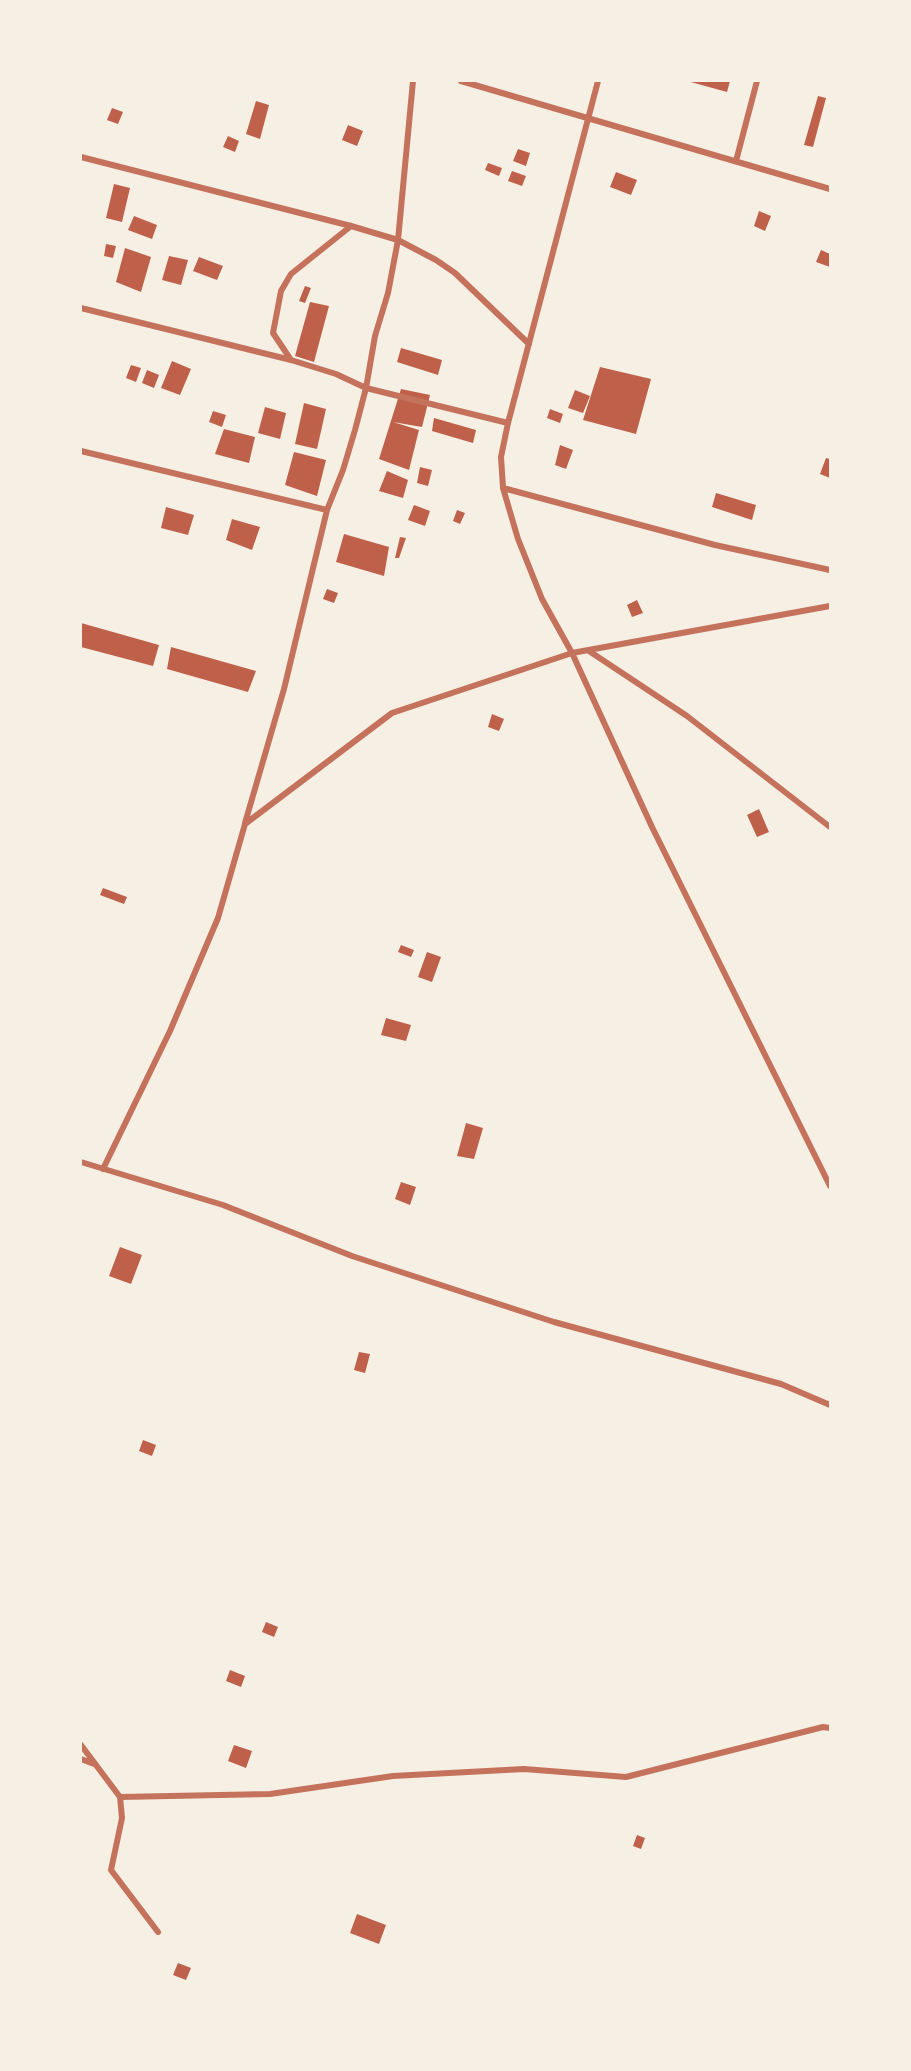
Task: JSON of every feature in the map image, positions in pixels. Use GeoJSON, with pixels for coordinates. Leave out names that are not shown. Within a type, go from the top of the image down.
{"type":"FeatureCollection","features":[{"type":"Feature","properties":{"kind":"street"},"geometry":{"type":"LineString","coordinates":[[103,1169],[170,1031],[218,918],[284,689],[327,510],[343,470],[366,388],[375,336],[388,293],[398,240],[412,81]]}},
{"type":"Feature","properties":{"kind":"street"},"geometry":{"type":"LineString","coordinates":[[461,81],[830,189]]}},
{"type":"Feature","properties":{"kind":"street"},"geometry":{"type":"LineString","coordinates":[[598,81],[508,423],[501,457],[503,488],[518,539],[542,599],[572,653],[652,827],[830,1186]]}},
{"type":"Feature","properties":{"kind":"street"},"geometry":{"type":"LineString","coordinates":[[736,161],[757,81]]}},
{"type":"Feature","properties":{"kind":"street"},"geometry":{"type":"LineString","coordinates":[[81,157],[398,240],[436,260],[454,273],[529,344]]}},
{"type":"Feature","properties":{"kind":"street"},"geometry":{"type":"LineString","coordinates":[[291,360],[273,333],[281,291],[291,274],[351,226]]}},
{"type":"Feature","properties":{"kind":"street"},"geometry":{"type":"LineString","coordinates":[[81,308],[291,360],[336,374],[366,388],[508,423]]}},
{"type":"Feature","properties":{"kind":"street"},"geometry":{"type":"LineString","coordinates":[[81,451],[327,510]]}},
{"type":"Feature","properties":{"kind":"street"},"geometry":{"type":"LineString","coordinates":[[503,488],[715,545],[830,570]]}},
{"type":"Feature","properties":{"kind":"street"},"geometry":{"type":"LineString","coordinates":[[245,824],[392,713],[572,653],[830,606]]}},
{"type":"Feature","properties":{"kind":"street"},"geometry":{"type":"LineString","coordinates":[[588,651],[687,716],[830,827]]}},
{"type":"Feature","properties":{"kind":"street"},"geometry":{"type":"LineString","coordinates":[[81,1162],[223,1205],[352,1256],[543,1319],[782,1384],[830,1405]]}},
{"type":"Feature","properties":{"kind":"street"},"geometry":{"type":"LineString","coordinates":[[120,1797],[270,1794],[393,1776],[524,1769],[626,1777],[823,1727],[830,1728]]}},
{"type":"Feature","properties":{"kind":"street"},"geometry":{"type":"LineString","coordinates":[[81,1745],[120,1797],[122,1818],[111,1870],[158,1932]]}},
{"type":"Feature","properties":{"kind":"street"},"geometry":{"type":"LineString","coordinates":[[81,1759],[95,1764]]}},
{"type":"Feature","properties":{"kind":"building"},"geometry":{"type":"Polygon","coordinates":[[[687,81],[730,81],[727,92],[687,81]]]}},
{"type":"Feature","properties":{"kind":"building"},"geometry":{"type":"Polygon","coordinates":[[[818,96],[826,98],[813,147],[804,145],[818,96]]]}},
{"type":"Feature","properties":{"kind":"building"},"geometry":{"type":"Polygon","coordinates":[[[256,101],[269,105],[260,139],[246,134],[256,101]]]}},
{"type":"Feature","properties":{"kind":"building"},"geometry":{"type":"Polygon","coordinates":[[[112,108],[123,112],[118,124],[107,120],[112,108]]]}},
{"type":"Feature","properties":{"kind":"building"},"geometry":{"type":"Polygon","coordinates":[[[348,125],[363,131],[357,146],[342,140],[348,125]]]}},
{"type":"Feature","properties":{"kind":"building"},"geometry":{"type":"Polygon","coordinates":[[[228,136],[239,141],[235,152],[223,147],[228,136]]]}},
{"type":"Feature","properties":{"kind":"building"},"geometry":{"type":"Polygon","coordinates":[[[518,149],[530,153],[526,166],[513,161],[518,149]]]}},
{"type":"Feature","properties":{"kind":"building"},"geometry":{"type":"Polygon","coordinates":[[[488,163],[502,168],[499,176],[485,170],[488,163]]]}},
{"type":"Feature","properties":{"kind":"building"},"geometry":{"type":"Polygon","coordinates":[[[512,171],[526,176],[522,186],[508,181],[512,171]]]}},
{"type":"Feature","properties":{"kind":"building"},"geometry":{"type":"Polygon","coordinates":[[[616,172],[637,180],[631,195],[610,187],[616,172]]]}},
{"type":"Feature","properties":{"kind":"building"},"geometry":{"type":"Polygon","coordinates":[[[114,184],[130,188],[122,222],[106,218],[114,184]]]}},
{"type":"Feature","properties":{"kind":"building"},"geometry":{"type":"Polygon","coordinates":[[[759,211],[771,216],[765,231],[754,226],[759,211]]]}},
{"type":"Feature","properties":{"kind":"building"},"geometry":{"type":"Polygon","coordinates":[[[134,216],[157,225],[152,239],[128,230],[134,216]]]}},
{"type":"Feature","properties":{"kind":"building"},"geometry":{"type":"Polygon","coordinates":[[[106,244],[116,246],[113,258],[104,256],[106,244]]]}},
{"type":"Feature","properties":{"kind":"building"},"geometry":{"type":"Polygon","coordinates":[[[125,248],[151,257],[141,292],[116,282],[125,248]]]}},
{"type":"Feature","properties":{"kind":"building"},"geometry":{"type":"Polygon","coordinates":[[[821,250],[830,254],[830,267],[816,262],[821,250]]]}},
{"type":"Feature","properties":{"kind":"building"},"geometry":{"type":"Polygon","coordinates":[[[169,256],[188,260],[181,285],[162,280],[169,256]]]}},
{"type":"Feature","properties":{"kind":"building"},"geometry":{"type":"Polygon","coordinates":[[[199,257],[223,266],[217,280],[193,271],[199,257]]]}},
{"type":"Feature","properties":{"kind":"building"},"geometry":{"type":"Polygon","coordinates":[[[305,286],[311,288],[305,303],[299,301],[305,286]]]}},
{"type":"Feature","properties":{"kind":"building"},"geometry":{"type":"Polygon","coordinates":[[[310,302],[329,306],[314,362],[295,356],[310,302]]]}},
{"type":"Feature","properties":{"kind":"building"},"geometry":{"type":"Polygon","coordinates":[[[401,348],[442,360],[438,375],[397,362],[401,348]]]}},
{"type":"Feature","properties":{"kind":"building"},"geometry":{"type":"Polygon","coordinates":[[[172,361],[191,369],[180,395],[161,388],[172,361]]]}},
{"type":"Feature","properties":{"kind":"building"},"geometry":{"type":"Polygon","coordinates":[[[131,365],[141,368],[136,382],[126,378],[131,365]]]}},
{"type":"Feature","properties":{"kind":"building"},"geometry":{"type":"Polygon","coordinates":[[[600,367],[651,379],[636,434],[583,420],[600,367]]]}},
{"type":"Feature","properties":{"kind":"building"},"geometry":{"type":"Polygon","coordinates":[[[147,370],[159,375],[154,388],[142,383],[147,370]]]}},
{"type":"Feature","properties":{"kind":"building"},"geometry":{"type":"Polygon","coordinates":[[[401,389],[430,395],[422,427],[393,422],[419,430],[409,470],[379,459],[401,389]]]}},
{"type":"Feature","properties":{"kind":"building"},"geometry":{"type":"Polygon","coordinates":[[[575,390],[590,396],[583,413],[568,408],[575,390]]]}},
{"type":"Feature","properties":{"kind":"building"},"geometry":{"type":"Polygon","coordinates":[[[304,403],[326,409],[317,449],[295,444],[304,403]]]}},
{"type":"Feature","properties":{"kind":"building"},"geometry":{"type":"Polygon","coordinates":[[[265,407],[286,413],[280,439],[258,433],[265,407]]]}},
{"type":"Feature","properties":{"kind":"building"},"geometry":{"type":"Polygon","coordinates":[[[550,409],[563,414],[560,423],[547,418],[550,409]]]}},
{"type":"Feature","properties":{"kind":"building"},"geometry":{"type":"Polygon","coordinates":[[[213,411],[226,415],[222,427],[209,422],[213,411]]]}},
{"type":"Feature","properties":{"kind":"building"},"geometry":{"type":"Polygon","coordinates":[[[434,418],[476,430],[473,443],[432,431],[434,418]]]}},
{"type":"Feature","properties":{"kind":"building"},"geometry":{"type":"Polygon","coordinates":[[[224,429],[255,437],[249,463],[215,454],[224,429]]]}},
{"type":"Feature","properties":{"kind":"building"},"geometry":{"type":"Polygon","coordinates":[[[560,445],[573,450],[566,469],[555,465],[560,445]]]}},
{"type":"Feature","properties":{"kind":"building"},"geometry":{"type":"Polygon","coordinates":[[[294,452],[326,460],[317,496],[285,485],[294,452]]]}},
{"type":"Feature","properties":{"kind":"building"},"geometry":{"type":"Polygon","coordinates":[[[826,458],[830,459],[830,478],[820,474],[826,458]]]}},
{"type":"Feature","properties":{"kind":"building"},"geometry":{"type":"Polygon","coordinates":[[[420,467],[432,470],[428,486],[417,483],[420,467]]]}},
{"type":"Feature","properties":{"kind":"building"},"geometry":{"type":"Polygon","coordinates":[[[387,471],[408,480],[403,498],[379,491],[387,471]]]}},
{"type":"Feature","properties":{"kind":"building"},"geometry":{"type":"Polygon","coordinates":[[[716,493],[756,505],[752,520],[712,507],[716,493]]]}},
{"type":"Feature","properties":{"kind":"building"},"geometry":{"type":"Polygon","coordinates":[[[414,505],[430,511],[425,526],[408,520],[414,505]]]}},
{"type":"Feature","properties":{"kind":"building"},"geometry":{"type":"Polygon","coordinates":[[[166,507],[194,515],[188,535],[161,528],[166,507]]]}},
{"type":"Feature","properties":{"kind":"building"},"geometry":{"type":"Polygon","coordinates":[[[457,510],[465,513],[460,524],[453,521],[457,510]]]}},
{"type":"Feature","properties":{"kind":"building"},"geometry":{"type":"Polygon","coordinates":[[[232,519],[260,527],[252,550],[226,540],[232,519]]]}},
{"type":"Feature","properties":{"kind":"building"},"geometry":{"type":"Polygon","coordinates":[[[344,534],[389,547],[384,576],[336,562],[344,534]]]}},
{"type":"Feature","properties":{"kind":"building"},"geometry":{"type":"Polygon","coordinates":[[[400,537],[406,538],[399,558],[395,558],[400,537]]]}},
{"type":"Feature","properties":{"kind":"building"},"geometry":{"type":"Polygon","coordinates":[[[327,589],[338,593],[334,603],[323,599],[327,589]]]}},
{"type":"Feature","properties":{"kind":"building"},"geometry":{"type":"Polygon","coordinates":[[[637,600],[643,613],[632,617],[627,605],[637,600]]]}},
{"type":"Feature","properties":{"kind":"building"},"geometry":{"type":"Polygon","coordinates":[[[81,623],[159,645],[153,666],[81,647],[81,623]]]}},
{"type":"Feature","properties":{"kind":"building"},"geometry":{"type":"Polygon","coordinates":[[[171,647],[256,671],[248,692],[167,669],[171,647]]]}},
{"type":"Feature","properties":{"kind":"building"},"geometry":{"type":"Polygon","coordinates":[[[492,714],[504,719],[499,731],[488,727],[492,714]]]}},
{"type":"Feature","properties":{"kind":"building"},"geometry":{"type":"Polygon","coordinates":[[[759,809],[769,832],[757,837],[747,815],[759,809]]]}},
{"type":"Feature","properties":{"kind":"building"},"geometry":{"type":"Polygon","coordinates":[[[103,888],[127,897],[124,904],[100,895],[103,888]]]}},
{"type":"Feature","properties":{"kind":"building"},"geometry":{"type":"Polygon","coordinates":[[[401,945],[414,950],[411,957],[398,952],[401,945]]]}},
{"type":"Feature","properties":{"kind":"building"},"geometry":{"type":"Polygon","coordinates":[[[427,952],[441,957],[432,982],[418,977],[427,952]]]}},
{"type":"Feature","properties":{"kind":"building"},"geometry":{"type":"Polygon","coordinates":[[[386,1018],[411,1025],[406,1041],[381,1035],[386,1018]]]}},
{"type":"Feature","properties":{"kind":"building"},"geometry":{"type":"Polygon","coordinates":[[[466,1123],[483,1128],[474,1159],[457,1156],[466,1123]]]}},
{"type":"Feature","properties":{"kind":"building"},"geometry":{"type":"Polygon","coordinates":[[[401,1182],[416,1187],[410,1205],[395,1199],[401,1182]]]}},
{"type":"Feature","properties":{"kind":"building"},"geometry":{"type":"Polygon","coordinates":[[[120,1247],[142,1255],[131,1284],[109,1276],[120,1247]]]}},
{"type":"Feature","properties":{"kind":"building"},"geometry":{"type":"Polygon","coordinates":[[[359,1352],[370,1354],[365,1373],[354,1370],[359,1352]]]}},
{"type":"Feature","properties":{"kind":"building"},"geometry":{"type":"Polygon","coordinates":[[[143,1440],[156,1445],[152,1456],[139,1451],[143,1440]]]}},
{"type":"Feature","properties":{"kind":"building"},"geometry":{"type":"Polygon","coordinates":[[[266,1622],[278,1627],[274,1637],[262,1632],[266,1622]]]}},
{"type":"Feature","properties":{"kind":"building"},"geometry":{"type":"Polygon","coordinates":[[[230,1670],[245,1676],[241,1687],[226,1681],[230,1670]]]}},
{"type":"Feature","properties":{"kind":"building"},"geometry":{"type":"Polygon","coordinates":[[[234,1745],[252,1751],[246,1768],[228,1761],[234,1745]]]}},
{"type":"Feature","properties":{"kind":"building"},"geometry":{"type":"Polygon","coordinates":[[[637,1835],[645,1838],[641,1849],[633,1846],[637,1835]]]}},
{"type":"Feature","properties":{"kind":"building"},"geometry":{"type":"Polygon","coordinates":[[[357,1914],[386,1925],[379,1944],[350,1933],[357,1914]]]}},
{"type":"Feature","properties":{"kind":"building"},"geometry":{"type":"Polygon","coordinates":[[[178,1963],[191,1968],[186,1980],[173,1975],[178,1963]]]}}]}
